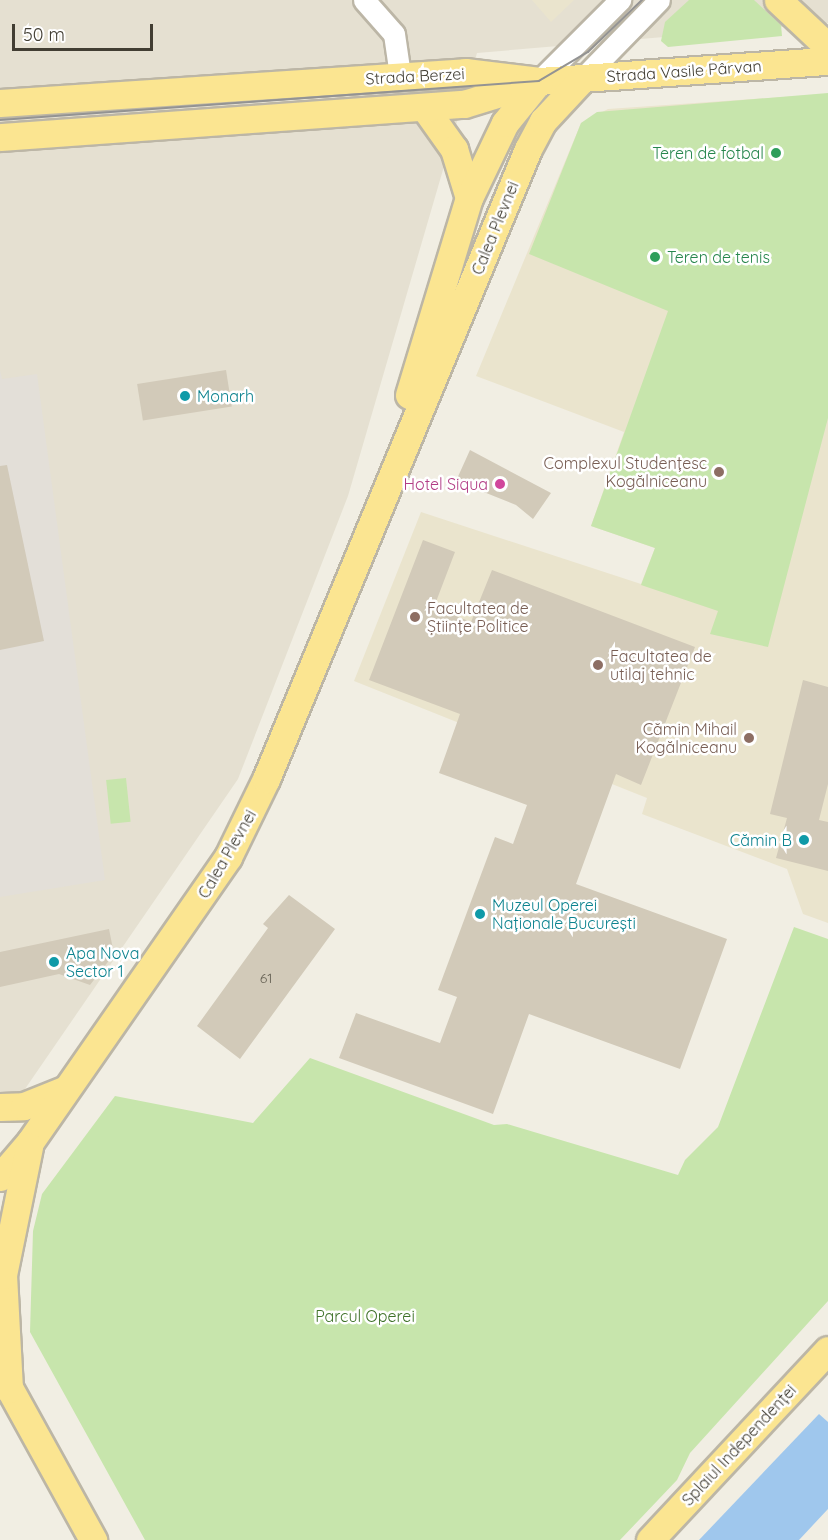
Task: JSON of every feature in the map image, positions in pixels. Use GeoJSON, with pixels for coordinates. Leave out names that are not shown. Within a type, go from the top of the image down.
{"type":"FeatureCollection","features":[{"type":"Feature","properties":{"kind":"main road"},"geometry":{"type":"LineString","coordinates":[[778,0],[828,47]]}},
{"type":"Feature","properties":{"kind":"main road","name":"Strada Vasile Pârvan"},"geometry":{"type":"LineString","coordinates":[[539,81],[828,61]]}},
{"type":"Feature","properties":{"kind":"main road","name":"Strada Berzei"},"geometry":{"type":"LineString","coordinates":[[0,103],[465,72],[539,81]]}},
{"type":"Feature","properties":{"kind":"main road","name":"Calea Plevnei"},"geometry":{"type":"LineString","coordinates":[[0,1177],[30,1142],[68,1089],[228,857],[266,779],[383,491],[535,134],[582,79]]}},
{"type":"Feature","properties":{"kind":"main road","name":"Strada Berzei"},"geometry":{"type":"LineString","coordinates":[[0,137],[464,104],[539,81]]}},
{"type":"Feature","properties":{"kind":"main road","name":"Calea Plevnei"},"geometry":{"type":"LineString","coordinates":[[383,491],[438,291],[470,198],[505,123],[539,81]]}},
{"type":"Feature","properties":{"kind":"main road"},"geometry":{"type":"LineString","coordinates":[[424,107],[454,149],[470,198]]}},
{"type":"Feature","properties":{"kind":"main road"},"geometry":{"type":"LineString","coordinates":[[0,1107],[24,1106],[68,1089]]}},
{"type":"Feature","properties":{"kind":"main road"},"geometry":{"type":"LineString","coordinates":[[30,1142],[3,1275],[3,1381],[93,1540]]}},
{"type":"Feature","properties":{"kind":"main road","name":"Splaiul Independenței"},"geometry":{"type":"LineString","coordinates":[[650,1540],[828,1350]]}},
{"type":"Feature","properties":{"kind":"street"},"geometry":{"type":"LineString","coordinates":[[364,0],[394,34],[400,75]]}},
{"type":"Feature","properties":{"kind":"street","name":"Calea Plevnei"},"geometry":{"type":"LineString","coordinates":[[539,81],[620,0]]}},
{"type":"Feature","properties":{"kind":"street","name":"Calea Plevnei"},"geometry":{"type":"LineString","coordinates":[[582,79],[659,0]]}},
{"type":"Feature","properties":{"kind":"shaded area"},"geometry":{"type":"Polygon","coordinates":[[[0,0],[828,0],[828,23],[477,53],[348,496],[238,779],[25,1089],[0,1109],[0,0]]]}},
{"type":"Feature","properties":{"kind":"shaded area"},"geometry":{"type":"Polygon","coordinates":[[[532,0],[574,0],[551,22],[532,0]]]}},
{"type":"Feature","properties":{"kind":"shaded area","name":"Complexul Studențesc Kogălniceanu"},"geometry":{"type":"Polygon","coordinates":[[[828,94],[828,923],[803,914],[787,869],[642,814],[647,798],[354,681],[421,512],[641,584],[655,548],[591,526],[624,432],[476,376],[581,123],[608,109],[828,94]]]}},
{"type":"Feature","properties":{"kind":"shaded area"},"geometry":{"type":"Polygon","coordinates":[[[0,370],[2,379],[37,374],[105,880],[0,897],[0,370]]]}},
{"type":"Feature","properties":{"kind":"green space"},"geometry":{"type":"Polygon","coordinates":[[[689,0],[754,0],[781,25],[782,36],[668,47],[661,41],[665,22],[689,0]]]}},
{"type":"Feature","properties":{"kind":"green space"},"geometry":{"type":"Polygon","coordinates":[[[828,93],[828,418],[768,647],[710,634],[718,611],[641,585],[655,548],[591,526],[668,311],[529,254],[581,123],[597,112],[828,93]]]}},
{"type":"Feature","properties":{"kind":"green space"},"geometry":{"type":"Polygon","coordinates":[[[126,778],[131,822],[111,824],[106,780],[126,778]]]}},
{"type":"Feature","properties":{"kind":"green space","name":"Parcul Operei"},"geometry":{"type":"Polygon","coordinates":[[[794,927],[828,939],[828,1301],[690,1453],[677,1480],[620,1540],[145,1540],[30,1332],[33,1231],[42,1194],[115,1096],[253,1123],[310,1058],[494,1125],[507,1124],[678,1175],[685,1160],[718,1127],[794,927]]]}},
{"type":"Feature","properties":{"kind":"water"},"geometry":{"type":"Polygon","coordinates":[[[819,1414],[828,1422],[828,1509],[799,1540],[699,1540],[819,1414]]]}},
{"type":"Feature","properties":{"kind":"building","name":"Monarh"},"geometry":{"type":"Polygon","coordinates":[[[226,370],[232,407],[143,421],[137,384],[226,370]]]}},
{"type":"Feature","properties":{"kind":"building","name":"Hotel Siqua"},"geometry":{"type":"Polygon","coordinates":[[[470,450],[551,493],[533,519],[516,505],[456,481],[470,450]]]}},
{"type":"Feature","properties":{"kind":"building"},"geometry":{"type":"Polygon","coordinates":[[[7,465],[44,641],[0,650],[0,466],[7,465]]]}},
{"type":"Feature","properties":{"kind":"building"},"geometry":{"type":"Polygon","coordinates":[[[423,540],[455,552],[434,607],[471,622],[492,570],[695,647],[641,785],[616,774],[576,884],[727,939],[680,1069],[529,1014],[493,1114],[339,1058],[356,1013],[440,1043],[457,997],[438,990],[495,837],[513,844],[527,805],[439,773],[460,714],[369,680],[423,540]]]}},
{"type":"Feature","properties":{"kind":"building"},"geometry":{"type":"Polygon","coordinates":[[[803,680],[828,687],[828,784],[819,820],[828,822],[828,871],[776,858],[787,818],[770,814],[803,680]]]}},
{"type":"Feature","properties":{"kind":"building"},"geometry":{"type":"Polygon","coordinates":[[[289,895],[335,929],[240,1059],[197,1026],[268,928],[263,924],[289,895]]]}},
{"type":"Feature","properties":{"kind":"building","name":"Apa Nova Sector 1"},"geometry":{"type":"Polygon","coordinates":[[[109,929],[114,954],[90,985],[59,974],[0,987],[0,952],[109,929]]]}},
{"type":"Feature","properties":{"kind":"tram line"},"geometry":{"type":"LineString","coordinates":[[0,120],[539,81],[588,52],[642,0]]}},
{"type":"Feature","properties":{"kind":"place","name":"Teren de fotbal"},"geometry":{"type":"Point","coordinates":[776,153]}},
{"type":"Feature","properties":{"kind":"place","name":"Teren de tenis"},"geometry":{"type":"Point","coordinates":[655,257]}},
{"type":"Feature","properties":{"kind":"place","name":"Monarh"},"geometry":{"type":"Point","coordinates":[185,396]}},
{"type":"Feature","properties":{"kind":"place","name":"Complexul Studențesc Kogălniceanu"},"geometry":{"type":"Point","coordinates":[719,472]}},
{"type":"Feature","properties":{"kind":"place","name":"Hotel Siqua"},"geometry":{"type":"Point","coordinates":[500,484]}},
{"type":"Feature","properties":{"kind":"place","name":"Facultatea de Științe Politice"},"geometry":{"type":"Point","coordinates":[415,617]}},
{"type":"Feature","properties":{"kind":"place","name":"Facultatea de utilaj tehnic"},"geometry":{"type":"Point","coordinates":[598,665]}},
{"type":"Feature","properties":{"kind":"place","name":"Cămin Mihail Kogălniceanu"},"geometry":{"type":"Point","coordinates":[749,738]}},
{"type":"Feature","properties":{"kind":"place","name":"Cămin B"},"geometry":{"type":"Point","coordinates":[804,840]}},
{"type":"Feature","properties":{"kind":"place","name":"Muzeul Operei Naționale București"},"geometry":{"type":"Point","coordinates":[480,914]}},
{"type":"Feature","properties":{"kind":"place","name":"Apa Nova Sector 1"},"geometry":{"type":"Point","coordinates":[54,962]}}]}
